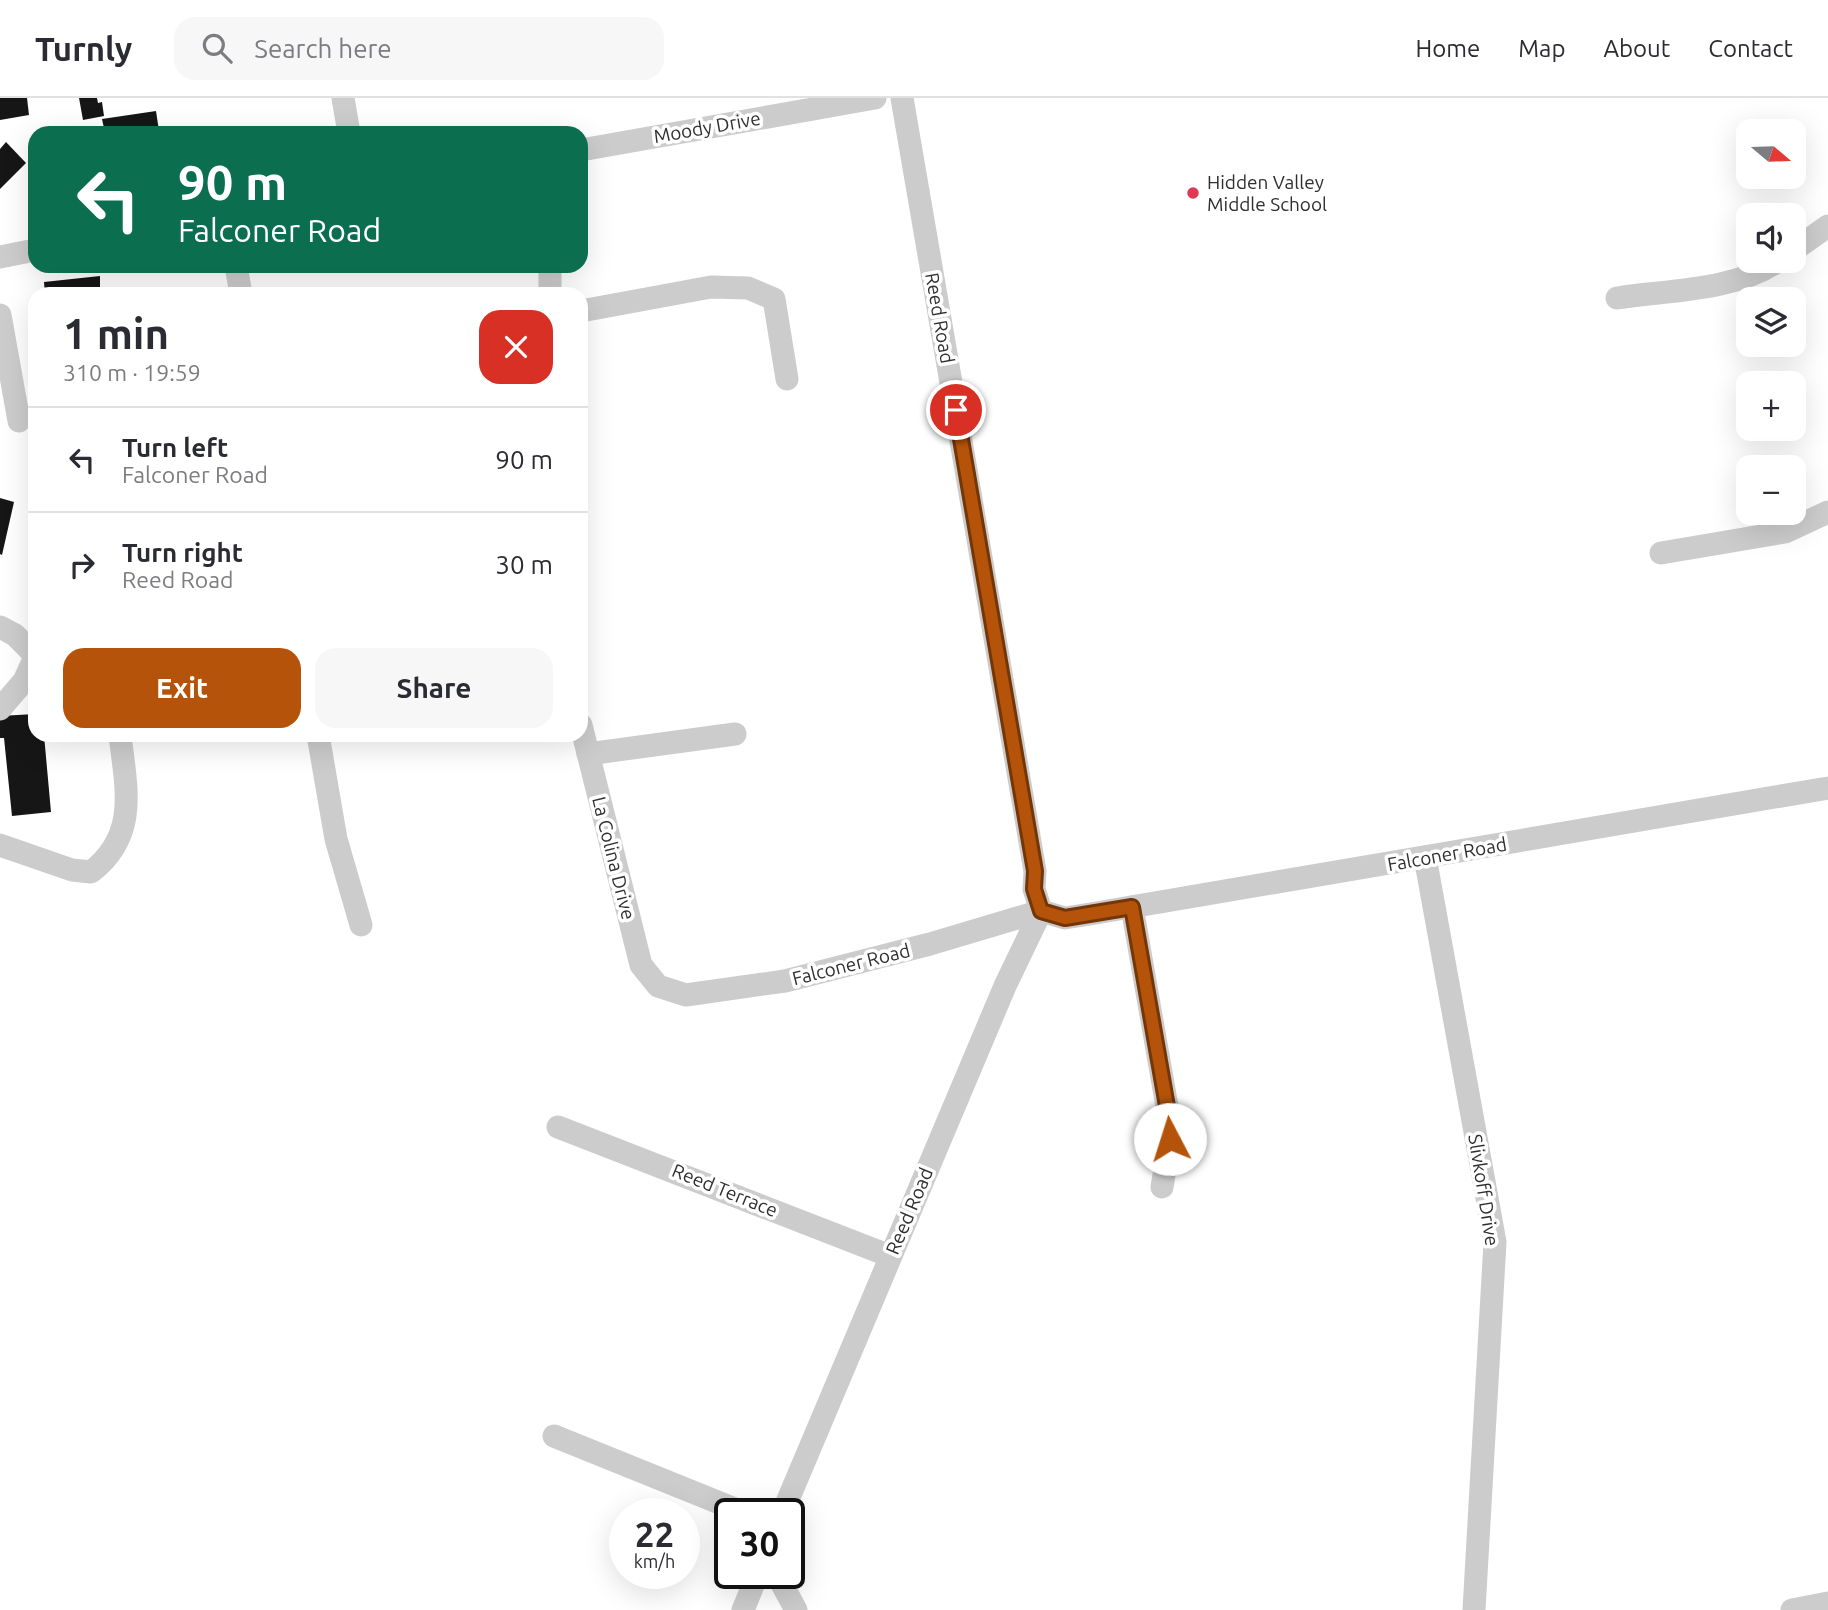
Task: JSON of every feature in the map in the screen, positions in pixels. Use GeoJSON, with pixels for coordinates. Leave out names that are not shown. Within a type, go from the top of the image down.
{"type":"FeatureCollection","features":[{"type":"Feature","properties":{"kind":"street"},"geometry":{"type":"LineString","coordinates":[[343,98],[348,126]]}},
{"type":"Feature","properties":{"kind":"street","name":"Moody Drive"},"geometry":{"type":"LineString","coordinates":[[588,149],[875,98]]}},
{"type":"Feature","properties":{"kind":"street","name":"Reed Road"},"geometry":{"type":"LineString","coordinates":[[789,1498],[1005,986],[1041,911],[1034,889],[1035,871],[902,98]]}},
{"type":"Feature","properties":{"kind":"street"},"geometry":{"type":"LineString","coordinates":[[1806,242],[1828,226]]}},
{"type":"Feature","properties":{"kind":"street"},"geometry":{"type":"LineString","coordinates":[[0,257],[28,251]]}},
{"type":"Feature","properties":{"kind":"street"},"geometry":{"type":"LineString","coordinates":[[1617,298],[1732,281],[1755,273]]}},
{"type":"Feature","properties":{"kind":"street"},"geometry":{"type":"LineString","coordinates":[[588,310],[711,287],[748,288],[774,299],[788,379]]}},
{"type":"Feature","properties":{"kind":"street"},"geometry":{"type":"LineString","coordinates":[[0,315],[19,421]]}},
{"type":"Feature","properties":{"kind":"street"},"geometry":{"type":"LineString","coordinates":[[1661,554],[1785,532],[1828,512]]}},
{"type":"Feature","properties":{"kind":"street"},"geometry":{"type":"LineString","coordinates":[[0,627],[15,635],[28,649]]}},
{"type":"Feature","properties":{"kind":"street"},"geometry":{"type":"LineString","coordinates":[[0,709],[24,681],[28,672]]}},
{"type":"Feature","properties":{"kind":"street"},"geometry":{"type":"LineString","coordinates":[[589,754],[735,734]]}},
{"type":"Feature","properties":{"kind":"street"},"geometry":{"type":"LineString","coordinates":[[0,845],[72,870],[91,872],[105,861],[125,824],[127,803],[121,742]]}},
{"type":"Feature","properties":{"kind":"street"},"geometry":{"type":"LineString","coordinates":[[319,742],[336,839],[361,925]]}},
{"type":"Feature","properties":{"kind":"street","name":"La Colina Drive"},"geometry":{"type":"LineString","coordinates":[[586,742],[641,965],[658,986]]}},
{"type":"Feature","properties":{"kind":"street","name":"Falconer Road"},"geometry":{"type":"LineString","coordinates":[[658,986],[686,995],[785,981],[930,944],[1041,911],[1065,918],[1828,788]]}},
{"type":"Feature","properties":{"kind":"street","name":"Slivkoff Drive"},"geometry":{"type":"LineString","coordinates":[[1425,857],[1495,1242],[1474,1610]]}},
{"type":"Feature","properties":{"kind":"street"},"geometry":{"type":"LineString","coordinates":[[1132,907],[1168,1112],[1170,1139],[1162,1186]]}},
{"type":"Feature","properties":{"kind":"street","name":"Reed Terrace"},"geometry":{"type":"LineString","coordinates":[[558,1127],[890,1256]]}},
{"type":"Feature","properties":{"kind":"street"},"geometry":{"type":"LineString","coordinates":[[554,1436],[714,1501]]}},
{"type":"Feature","properties":{"kind":"street"},"geometry":{"type":"LineString","coordinates":[[743,1610],[752,1589]]}},
{"type":"Feature","properties":{"kind":"street"},"geometry":{"type":"LineString","coordinates":[[785,1589],[796,1610]]}},
{"type":"Feature","properties":{"kind":"street"},"geometry":{"type":"LineString","coordinates":[[1791,1610],[1828,1603]]}},
{"type":"Feature","properties":{"kind":"building"},"geometry":{"type":"Polygon","coordinates":[[[0,98],[27,98],[29,115],[0,120],[0,98]]]}},
{"type":"Feature","properties":{"kind":"building"},"geometry":{"type":"Polygon","coordinates":[[[79,98],[97,98],[98,103],[102,102],[104,116],[83,120],[79,98]]]}},
{"type":"Feature","properties":{"kind":"building"},"geometry":{"type":"Polygon","coordinates":[[[156,111],[158,126],[104,126],[102,119],[156,111]]]}},
{"type":"Feature","properties":{"kind":"building"},"geometry":{"type":"Polygon","coordinates":[[[6,142],[26,163],[0,189],[0,149],[6,142]]]}},
{"type":"Feature","properties":{"kind":"building"},"geometry":{"type":"Polygon","coordinates":[[[100,276],[100,287],[44,287],[44,282],[100,276]]]}},
{"type":"Feature","properties":{"kind":"building"},"geometry":{"type":"Polygon","coordinates":[[[0,498],[14,502],[2,555],[0,554],[0,498]]]}},
{"type":"Feature","properties":{"kind":"building"},"geometry":{"type":"Polygon","coordinates":[[[28,714],[28,742],[45,742],[51,812],[12,816],[4,738],[0,738],[0,716],[28,714]]]}},
{"type":"Feature","properties":{"kind":"place","name":"Hidden Valley Middle School"},"geometry":{"type":"Point","coordinates":[1193,193]}},
{"type":"Feature","properties":{"kind":"route"},"geometry":{"type":"LineString","coordinates":[[956,410],[1035,871],[1034,889],[1041,911],[1065,918],[1132,907],[1168,1112],[1170,1139]]}}]}
